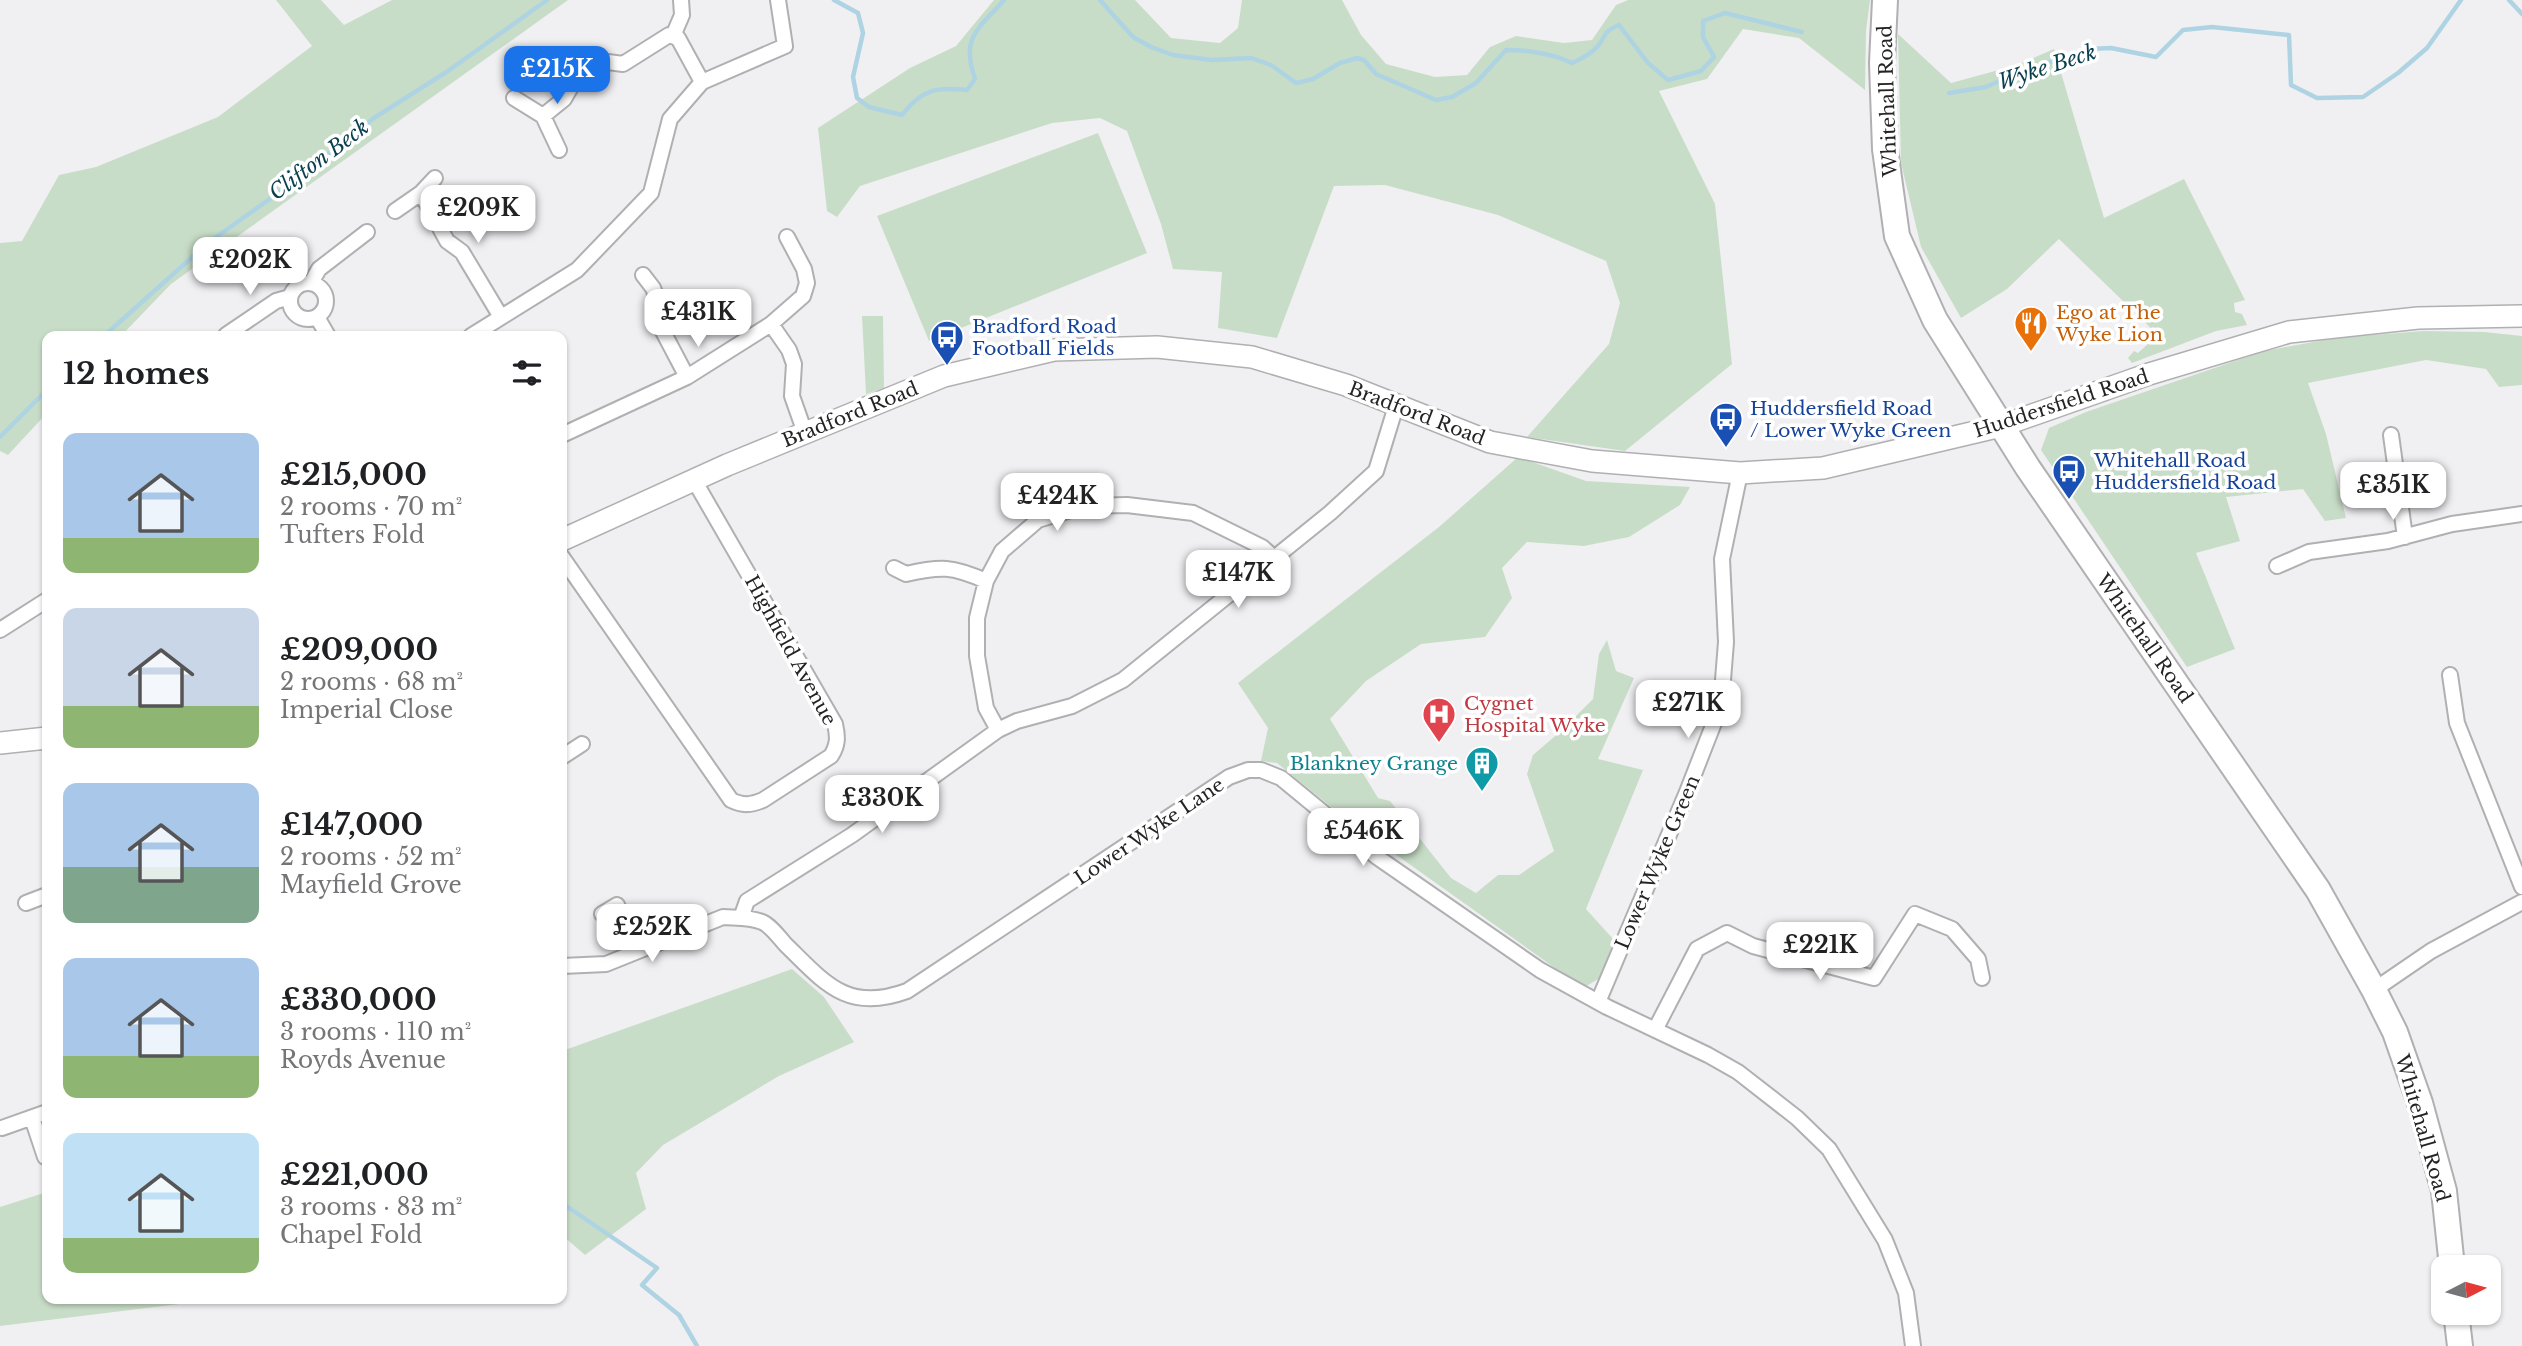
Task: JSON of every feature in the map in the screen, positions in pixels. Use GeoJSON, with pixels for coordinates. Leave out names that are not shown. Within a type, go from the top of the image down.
{"type":"FeatureCollection","features":[{"type":"Feature","properties":{"kind":"highway","name":"Whitehall Road"},"geometry":{"type":"LineString","coordinates":[[1885,0],[1882,63],[1885,149],[1897,236],[1935,320],[2001,426],[2318,890],[2374,990],[2395,1032],[2424,1116],[2444,1191],[2451,1255]]}},
{"type":"Feature","properties":{"kind":"highway"},"geometry":{"type":"LineString","coordinates":[[2458,1325],[2460,1346]]}},
{"type":"Feature","properties":{"kind":"main road","name":"Huddersfield Road"},"geometry":{"type":"LineString","coordinates":[[1516,447],[1592,461],[1740,473],[1823,468],[2001,426],[2149,374],[2289,332],[2417,318],[2522,316]]}},
{"type":"Feature","properties":{"kind":"main road","name":"Bradford Road"},"geometry":{"type":"LineString","coordinates":[[567,538],[805,432],[944,376],[1054,350],[1157,347],[1252,357],[1346,385],[1490,442],[1516,447]]}},
{"type":"Feature","properties":{"kind":"main road"},"geometry":{"type":"LineString","coordinates":[[0,743],[42,739]]}},
{"type":"Feature","properties":{"kind":"street"},"geometry":{"type":"LineString","coordinates":[[673,36],[682,15],[681,0]]}},
{"type":"Feature","properties":{"kind":"street"},"geometry":{"type":"LineString","coordinates":[[479,331],[577,270],[651,193],[670,119],[702,82],[785,46],[778,0]]}},
{"type":"Feature","properties":{"kind":"street"},"geometry":{"type":"LineString","coordinates":[[543,116],[564,99],[572,85],[608,62],[623,64],[669,35],[678,38],[702,82]]}},
{"type":"Feature","properties":{"kind":"street"},"geometry":{"type":"LineString","coordinates":[[514,98],[543,116],[559,150]]}},
{"type":"Feature","properties":{"kind":"street"},"geometry":{"type":"LineString","coordinates":[[395,211],[421,193],[435,178]]}},
{"type":"Feature","properties":{"kind":"street"},"geometry":{"type":"LineString","coordinates":[[421,193],[447,241],[462,252],[501,317]]}},
{"type":"Feature","properties":{"kind":"street"},"geometry":{"type":"LineString","coordinates":[[232,331],[276,301],[290,297],[296,288],[312,283],[319,269],[367,232]]}},
{"type":"Feature","properties":{"kind":"street"},"geometry":{"type":"LineString","coordinates":[[567,433],[687,377],[771,324],[803,296],[807,283],[804,269],[787,237]]}},
{"type":"Feature","properties":{"kind":"street"},"geometry":{"type":"LineString","coordinates":[[643,275],[653,288],[659,322],[687,377]]}},
{"type":"Feature","properties":{"kind":"street"},"geometry":{"type":"LineString","coordinates":[[290,297],[292,309],[300,317],[317,317],[324,309],[326,298],[321,288],[312,283]]}},
{"type":"Feature","properties":{"kind":"street"},"geometry":{"type":"LineString","coordinates":[[317,317],[325,331]]}},
{"type":"Feature","properties":{"kind":"street"},"geometry":{"type":"LineString","coordinates":[[771,324],[789,350],[794,364],[792,396],[805,432]]}},
{"type":"Feature","properties":{"kind":"street"},"geometry":{"type":"LineString","coordinates":[[567,966],[606,964],[723,917],[741,918],[747,901],[852,835],[998,730],[1017,721],[1072,706],[1123,680],[1330,513],[1376,471],[1396,406]]}},
{"type":"Feature","properties":{"kind":"street"},"geometry":{"type":"LineString","coordinates":[[2391,435],[2405,537]]}},
{"type":"Feature","properties":{"kind":"street","name":"Lower Wyke Green"},"geometry":{"type":"LineString","coordinates":[[1598,1002],[1688,792],[1721,705],[1726,642],[1722,559],[1740,473]]}},
{"type":"Feature","properties":{"kind":"street","name":"Highfield Avenue"},"geometry":{"type":"LineString","coordinates":[[567,563],[731,800],[739,804],[763,800],[831,757],[837,747],[835,724],[694,480]]}},
{"type":"Feature","properties":{"kind":"street"},"geometry":{"type":"LineString","coordinates":[[998,730],[986,708],[977,656],[977,618],[986,581],[1002,551],[1038,520],[1084,506],[1127,505],[1193,513],[1262,547],[1274,558]]}},
{"type":"Feature","properties":{"kind":"street"},"geometry":{"type":"LineString","coordinates":[[2277,566],[2309,552],[2358,546],[2452,524],[2522,514]]}},
{"type":"Feature","properties":{"kind":"street"},"geometry":{"type":"LineString","coordinates":[[894,568],[905,574],[936,567],[965,572],[986,581]]}},
{"type":"Feature","properties":{"kind":"street"},"geometry":{"type":"LineString","coordinates":[[0,630],[42,603]]}},
{"type":"Feature","properties":{"kind":"street"},"geometry":{"type":"LineString","coordinates":[[2450,675],[2457,723],[2522,887]]}},
{"type":"Feature","properties":{"kind":"street"},"geometry":{"type":"LineString","coordinates":[[567,754],[582,744]]}},
{"type":"Feature","properties":{"kind":"street","name":"Lower Wyke Lane"},"geometry":{"type":"LineString","coordinates":[[741,918],[763,922],[828,986],[848,996],[888,998],[907,992],[1229,777],[1248,771],[1261,771],[1281,778],[1377,857],[1540,970],[1738,1072],[1797,1118],[1829,1149],[1885,1240],[1906,1293],[1913,1346]]}},
{"type":"Feature","properties":{"kind":"street"},"geometry":{"type":"LineString","coordinates":[[26,903],[42,897]]}},
{"type":"Feature","properties":{"kind":"street"},"geometry":{"type":"LineString","coordinates":[[601,914],[631,898]]}},
{"type":"Feature","properties":{"kind":"street"},"geometry":{"type":"LineString","coordinates":[[2374,990],[2431,951],[2522,902]]}},
{"type":"Feature","properties":{"kind":"street"},"geometry":{"type":"LineString","coordinates":[[617,905],[638,951]]}},
{"type":"Feature","properties":{"kind":"street"},"geometry":{"type":"LineString","coordinates":[[1655,1030],[1697,949],[1727,933],[1753,946],[1874,978],[1914,914],[1952,929],[1978,959],[1982,978]]}},
{"type":"Feature","properties":{"kind":"street"},"geometry":{"type":"LineString","coordinates":[[2,1128],[42,1114]]}},
{"type":"Feature","properties":{"kind":"street"},"geometry":{"type":"LineString","coordinates":[[32,1118],[42,1148]]}},
{"type":"Feature","properties":{"kind":"green space"},"geometry":{"type":"Polygon","coordinates":[[[276,0],[321,0],[344,25],[392,0],[568,0],[171,284],[126,331],[42,331],[42,418],[8,455],[0,451],[0,243],[22,241],[59,175],[96,167],[218,117],[312,46],[276,0]]]}},
{"type":"Feature","properties":{"kind":"green space"},"geometry":{"type":"Polygon","coordinates":[[[994,0],[1135,0],[1171,38],[1220,43],[1238,28],[1242,0],[1342,0],[1361,35],[1386,64],[1435,77],[1467,75],[1490,47],[1516,36],[1564,43],[1592,40],[1616,5],[1628,0],[1870,0],[1866,31],[1865,90],[1799,38],[1743,29],[1707,79],[1659,91],[1715,204],[1732,364],[1625,451],[1527,437],[1609,344],[1620,303],[1606,261],[1498,215],[1385,185],[1334,186],[1277,338],[1218,328],[1222,272],[1173,269],[1161,224],[1127,131],[1100,118],[1052,123],[860,186],[837,217],[827,211],[818,128],[910,68],[956,46],[994,0]]]}},
{"type":"Feature","properties":{"kind":"green space"},"geometry":{"type":"Polygon","coordinates":[[[1898,34],[1951,83],[2017,65],[2054,49],[2104,218],[2184,179],[2245,300],[2234,303],[2235,312],[2242,314],[2247,325],[2216,331],[2132,363],[2128,358],[2134,351],[2138,353],[2158,335],[2059,239],[2007,289],[1961,318],[1921,247],[1901,163],[1898,34]]]}},
{"type":"Feature","properties":{"kind":"green space"},"geometry":{"type":"Polygon","coordinates":[[[1098,133],[1147,253],[929,341],[877,216],[1098,133]]]}},
{"type":"Feature","properties":{"kind":"green space"},"geometry":{"type":"Polygon","coordinates":[[[862,316],[883,316],[884,388],[866,394],[862,316]]]}},
{"type":"Feature","properties":{"kind":"green space"},"geometry":{"type":"Polygon","coordinates":[[[2423,331],[2522,336],[2522,385],[2499,387],[2486,369],[2426,360],[2308,383],[2326,434],[2346,518],[2325,521],[2303,489],[2226,497],[2240,541],[2196,553],[2235,649],[2187,667],[2041,450],[2049,428],[2086,412],[2264,351],[2335,338],[2423,331]]]}},
{"type":"Feature","properties":{"kind":"green space"},"geometry":{"type":"Polygon","coordinates":[[[1518,457],[1586,481],[1690,487],[1680,505],[1629,537],[1584,546],[1527,542],[1502,568],[1512,598],[1485,637],[1421,644],[1366,681],[1330,719],[1378,798],[1390,801],[1451,878],[1476,893],[1498,875],[1519,875],[1554,851],[1527,774],[1533,755],[1593,699],[1599,654],[1607,640],[1616,671],[1634,678],[1598,759],[1643,770],[1586,909],[1614,940],[1600,978],[1583,988],[1346,819],[1277,763],[1261,761],[1268,728],[1238,683],[1439,527],[1518,457]]]}},
{"type":"Feature","properties":{"kind":"green space"},"geometry":{"type":"Polygon","coordinates":[[[792,969],[824,997],[854,1042],[779,1076],[663,1145],[636,1173],[646,1209],[585,1255],[567,1239],[567,1049],[792,969]]]}},
{"type":"Feature","properties":{"kind":"green space"},"geometry":{"type":"Polygon","coordinates":[[[42,1194],[42,1304],[179,1304],[0,1326],[0,1207],[42,1194]]]}},
{"type":"Feature","properties":{"kind":"waterway","name":"Clifton Beck"},"geometry":{"type":"LineString","coordinates":[[110,331],[209,242],[281,191],[374,118],[448,71],[547,0]]}},
{"type":"Feature","properties":{"kind":"waterway","name":"Wyke Beck"},"geometry":{"type":"LineString","coordinates":[[834,0],[858,13],[863,33],[853,77],[857,98],[869,107],[902,115],[916,100],[930,92],[967,90],[975,79],[970,53],[974,34],[1004,0]]}},
{"type":"Feature","properties":{"kind":"waterway","name":"Wyke Beck"},"geometry":{"type":"LineString","coordinates":[[1100,0],[1133,37],[1173,55],[1212,60],[1251,58],[1271,65],[1296,83],[1313,79],[1340,63],[1357,58],[1364,60],[1376,74],[1436,100],[1452,97],[1476,83],[1506,50],[1540,53],[1572,63],[1592,51],[1608,32],[1619,25],[1648,63],[1668,80],[1701,71],[1714,57],[1703,37],[1703,21],[1725,13],[1802,32]]}},
{"type":"Feature","properties":{"kind":"waterway","name":"Wyke Beck"},"geometry":{"type":"LineString","coordinates":[[1949,93],[1986,87],[2015,74],[2089,49],[2111,48],[2156,57],[2183,30],[2212,27],[2289,35],[2291,85],[2317,98],[2363,97],[2398,73],[2427,48],[2461,0]]}},
{"type":"Feature","properties":{"kind":"waterway","name":"Wyke Beck"},"geometry":{"type":"LineString","coordinates":[[2509,0],[2522,14]]}},
{"type":"Feature","properties":{"kind":"waterway","name":"Clifton Beck"},"geometry":{"type":"LineString","coordinates":[[0,437],[42,395]]}},
{"type":"Feature","properties":{"kind":"waterway"},"geometry":{"type":"LineString","coordinates":[[567,1206],[657,1268],[642,1285],[679,1315],[697,1346]]}},
{"type":"Feature","properties":{"kind":"place","name":"Ego at The Wyke Lion"},"geometry":{"type":"Point","coordinates":[2031,353]}},
{"type":"Feature","properties":{"kind":"place","name":"Bradford Road Football Fields"},"geometry":{"type":"Point","coordinates":[947,367]}},
{"type":"Feature","properties":{"kind":"place","name":"Huddersfield Road / Lower Wyke Green"},"geometry":{"type":"Point","coordinates":[1726,449]}},
{"type":"Feature","properties":{"kind":"place","name":"Whitehall Road Huddersfield Road"},"geometry":{"type":"Point","coordinates":[2069,501]}},
{"type":"Feature","properties":{"kind":"place","name":"Cygnet Hospital Wyke"},"geometry":{"type":"Point","coordinates":[1439,744]}},
{"type":"Feature","properties":{"kind":"place","name":"Blankney Grange"},"geometry":{"type":"Point","coordinates":[1482,793]}}]}
